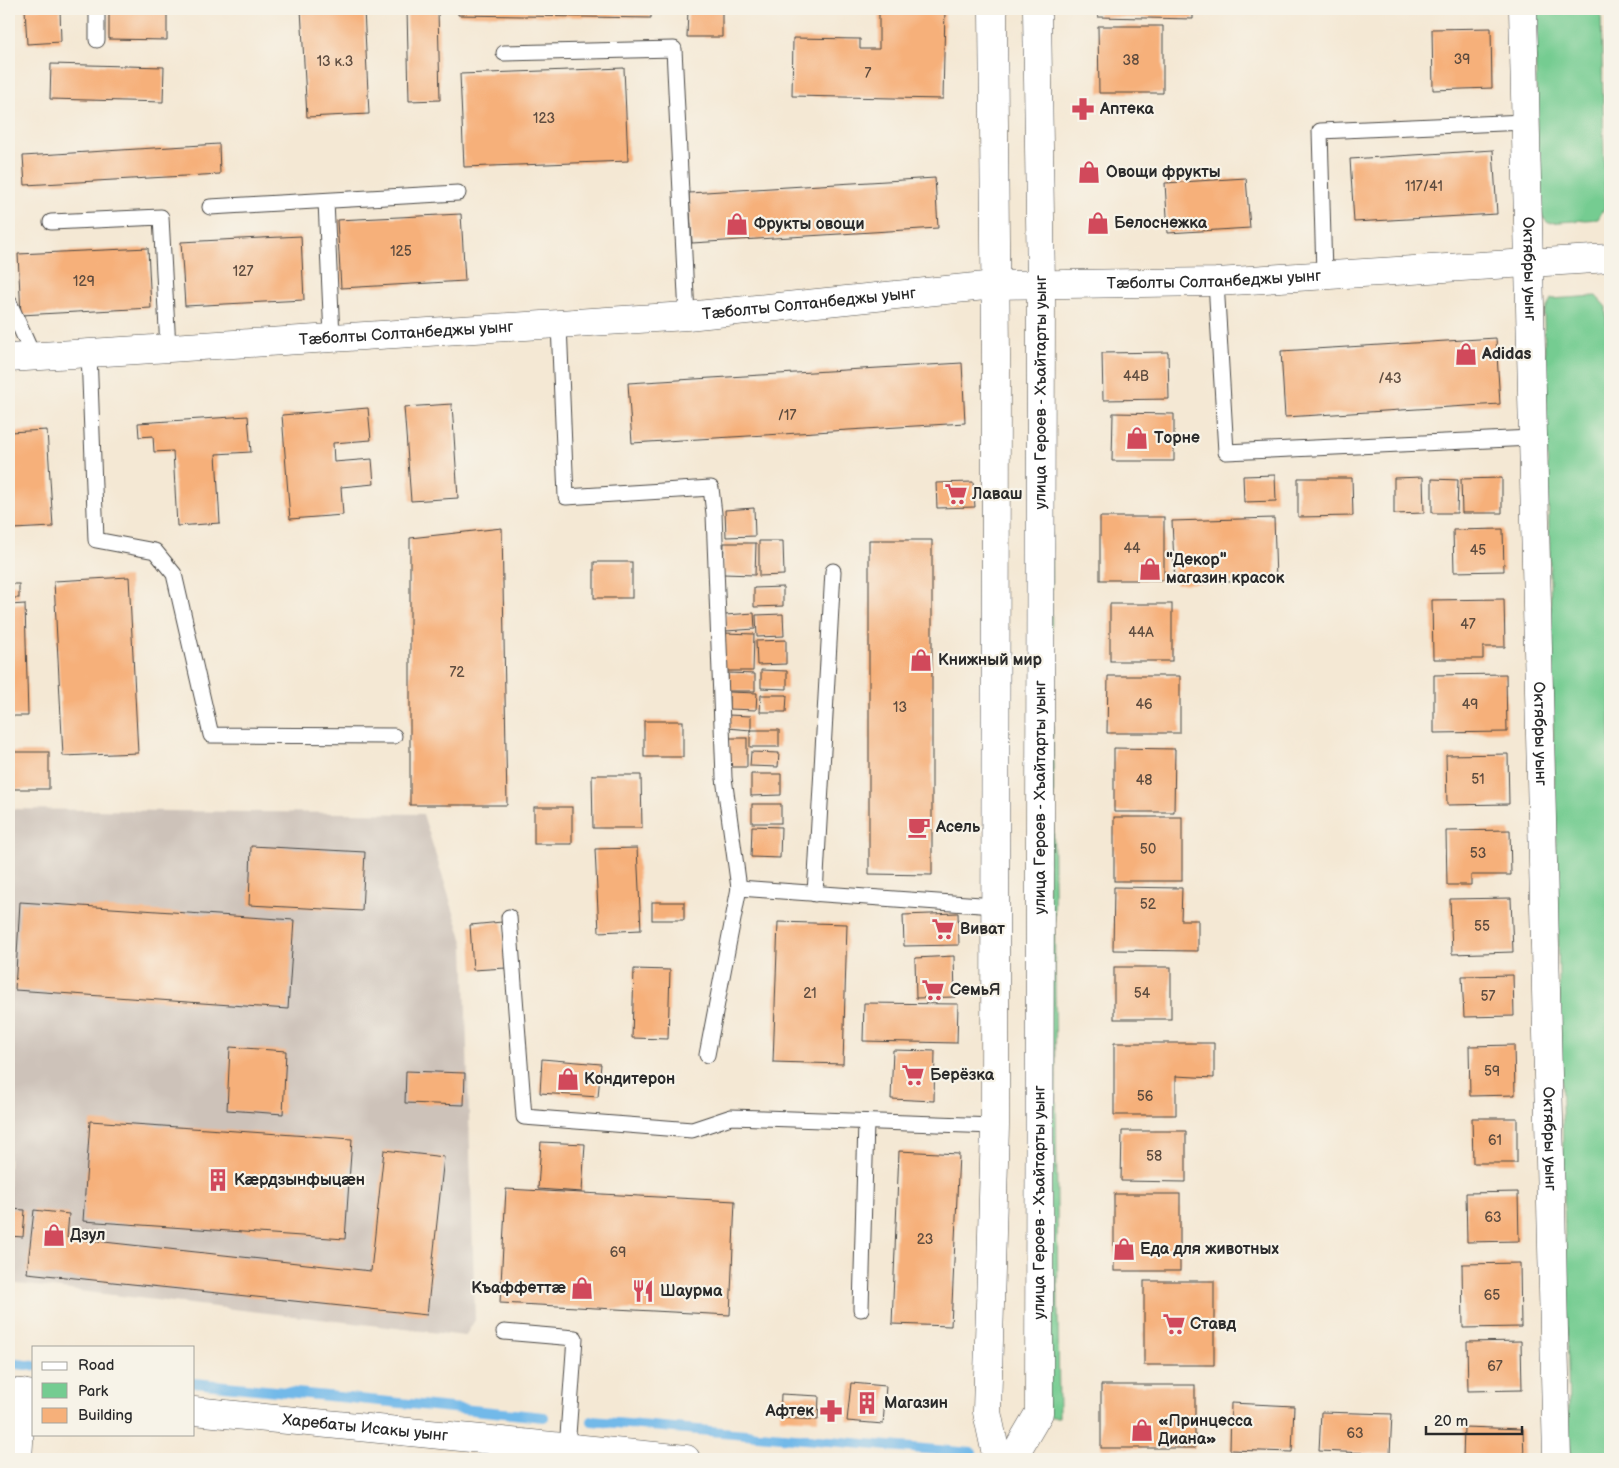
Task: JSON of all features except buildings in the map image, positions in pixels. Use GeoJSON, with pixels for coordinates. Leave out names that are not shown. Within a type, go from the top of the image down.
{"type":"FeatureCollection","features":[{"type":"Feature","properties":{"kind":"street"},"geometry":{"type":"LineString","coordinates":[[992,9],[995,906],[994,1126],[987,1412],[996,1459]]}},
{"type":"Feature","properties":{"kind":"street","name":"улица Героев - Хъайтарты уынг"},"geometry":{"type":"LineString","coordinates":[[1012,1459],[1039,1413],[1041,285],[1038,9]]}},
{"type":"Feature","properties":{"kind":"street","name":"Октябры уынг"},"geometry":{"type":"LineString","coordinates":[[1522,9],[1557,1459]]}},
{"type":"Feature","properties":{"kind":"street","name":"Тæболты Солтанбеджы уынг"},"geometry":{"type":"LineString","coordinates":[[21,357],[687,316],[994,285],[1216,282],[1610,258]]}},
{"type":"Feature","properties":{"kind":"street"},"geometry":{"type":"LineString","coordinates":[[18,1459],[22,1393]]}},
{"type":"Feature","properties":{"kind":"street","name":"Харебаты Исакы уынг"},"geometry":{"type":"LineString","coordinates":[[195,1411],[580,1453],[686,1459]]}},
{"type":"Feature","properties":{"kind":"lane"},"geometry":{"type":"LineString","coordinates":[[97,40],[98,9]]}},
{"type":"Feature","properties":{"kind":"lane"},"geometry":{"type":"LineString","coordinates":[[504,53],[674,49],[687,316]]}},
{"type":"Feature","properties":{"kind":"lane"},"geometry":{"type":"LineString","coordinates":[[1324,274],[1320,131],[1525,122]]}},
{"type":"Feature","properties":{"kind":"lane"},"geometry":{"type":"LineString","coordinates":[[210,207],[458,193]]}},
{"type":"Feature","properties":{"kind":"lane"},"geometry":{"type":"LineString","coordinates":[[326,201],[332,337]]}},
{"type":"Feature","properties":{"kind":"lane"},"geometry":{"type":"LineString","coordinates":[[51,222],[160,217],[168,348]]}},
{"type":"Feature","properties":{"kind":"lane"},"geometry":{"type":"LineString","coordinates":[[1216,282],[1226,452],[1532,438]]}},
{"type":"Feature","properties":{"kind":"lane"},"geometry":{"type":"LineString","coordinates":[[9,302],[21,357]]}},
{"type":"Feature","properties":{"kind":"lane"},"geometry":{"type":"LineString","coordinates":[[559,324],[566,497],[711,488],[714,514],[724,778],[740,888],[708,1055]]}},
{"type":"Feature","properties":{"kind":"lane"},"geometry":{"type":"LineString","coordinates":[[89,353],[96,540],[155,552],[174,574],[211,735],[394,736]]}},
{"type":"Feature","properties":{"kind":"lane"},"geometry":{"type":"LineString","coordinates":[[815,894],[833,571]]}},
{"type":"Feature","properties":{"kind":"lane"},"geometry":{"type":"LineString","coordinates":[[740,888],[995,906]]}},
{"type":"Feature","properties":{"kind":"lane"},"geometry":{"type":"LineString","coordinates":[[509,917],[524,1117],[692,1130],[731,1117],[994,1126]]}},
{"type":"Feature","properties":{"kind":"lane"},"geometry":{"type":"LineString","coordinates":[[861,1309],[866,1122]]}},
{"type":"Feature","properties":{"kind":"lane"},"geometry":{"type":"LineString","coordinates":[[504,1332],[575,1338],[580,1453]]}},
{"type":"Feature","properties":{"kind":"shaded area"},"geometry":{"type":"Polygon","coordinates":[[[9,809],[423,814],[464,945],[475,1320],[465,1336],[9,1283],[9,809]]]}},
{"type":"Feature","properties":{"kind":"green space"},"geometry":{"type":"Polygon","coordinates":[[[1535,9],[1601,9],[1605,207],[1598,219],[1548,223],[1538,211],[1535,9]]]}},
{"type":"Feature","properties":{"kind":"green space"},"geometry":{"type":"Polygon","coordinates":[[[1596,296],[1606,307],[1610,499],[1610,1459],[1570,1459],[1544,314],[1551,299],[1596,296]]]}},
{"type":"Feature","properties":{"kind":"green space"},"geometry":{"type":"Polygon","coordinates":[[[1049,343],[1059,1417],[1047,1417],[1049,343]]]}},
{"type":"Feature","properties":{"kind":"waterway"},"geometry":{"type":"LineString","coordinates":[[9,1363],[32,1366]]}},
{"type":"Feature","properties":{"kind":"waterway"},"geometry":{"type":"LineString","coordinates":[[195,1383],[544,1417]]}},
{"type":"Feature","properties":{"kind":"waterway"},"geometry":{"type":"LineString","coordinates":[[592,1421],[972,1453]]}},
{"type":"Feature","properties":{"kind":"place","name":"Аптека"},"geometry":{"type":"Point","coordinates":[1083,109]}},
{"type":"Feature","properties":{"kind":"place","name":"Овощи фрукты"},"geometry":{"type":"Point","coordinates":[1089,172]}},
{"type":"Feature","properties":{"kind":"place","name":"Белоснежка"},"geometry":{"type":"Point","coordinates":[1098,223]}},
{"type":"Feature","properties":{"kind":"place","name":"Фрукты овощи"},"geometry":{"type":"Point","coordinates":[737,224]}},
{"type":"Feature","properties":{"kind":"place","name":"Adidas"},"geometry":{"type":"Point","coordinates":[1466,354]}},
{"type":"Feature","properties":{"kind":"place","name":"Торне"},"geometry":{"type":"Point","coordinates":[1137,438]}},
{"type":"Feature","properties":{"kind":"place","name":"Лаваш"},"geometry":{"type":"Point","coordinates":[956,494]}},
{"type":"Feature","properties":{"kind":"place","name":"\"Декор\" магазин красок"},"geometry":{"type":"Point","coordinates":[1150,569]}},
{"type":"Feature","properties":{"kind":"place","name":"Книжный мир"},"geometry":{"type":"Point","coordinates":[921,660]}},
{"type":"Feature","properties":{"kind":"place","name":"Асель"},"geometry":{"type":"Point","coordinates":[919,827]}},
{"type":"Feature","properties":{"kind":"place","name":"Виват"},"geometry":{"type":"Point","coordinates":[943,929]}},
{"type":"Feature","properties":{"kind":"place","name":"СемьЯ"},"geometry":{"type":"Point","coordinates":[933,990]}},
{"type":"Feature","properties":{"kind":"place","name":"Берёзка"},"geometry":{"type":"Point","coordinates":[913,1075]}},
{"type":"Feature","properties":{"kind":"place","name":"Кондитерон"},"geometry":{"type":"Point","coordinates":[568,1079]}},
{"type":"Feature","properties":{"kind":"place","name":"Кæрдзынфыцæн"},"geometry":{"type":"Point","coordinates":[218,1180]}},
{"type":"Feature","properties":{"kind":"place","name":"Дзул"},"geometry":{"type":"Point","coordinates":[54,1235]}},
{"type":"Feature","properties":{"kind":"place","name":"Еда для животных"},"geometry":{"type":"Point","coordinates":[1124,1249]}},
{"type":"Feature","properties":{"kind":"place","name":"Къаффеттæ"},"geometry":{"type":"Point","coordinates":[582,1288]}},
{"type":"Feature","properties":{"kind":"place","name":"Шаурма"},"geometry":{"type":"Point","coordinates":[643,1291]}},
{"type":"Feature","properties":{"kind":"place","name":"Ставд"},"geometry":{"type":"Point","coordinates":[1174,1324]}},
{"type":"Feature","properties":{"kind":"place","name":"Магазин"},"geometry":{"type":"Point","coordinates":[867,1403]}},
{"type":"Feature","properties":{"kind":"place","name":"Афтек"},"geometry":{"type":"Point","coordinates":[831,1411]}},
{"type":"Feature","properties":{"kind":"place","name":"«Принцесса Диана»"},"geometry":{"type":"Point","coordinates":[1142,1430]}}]}
